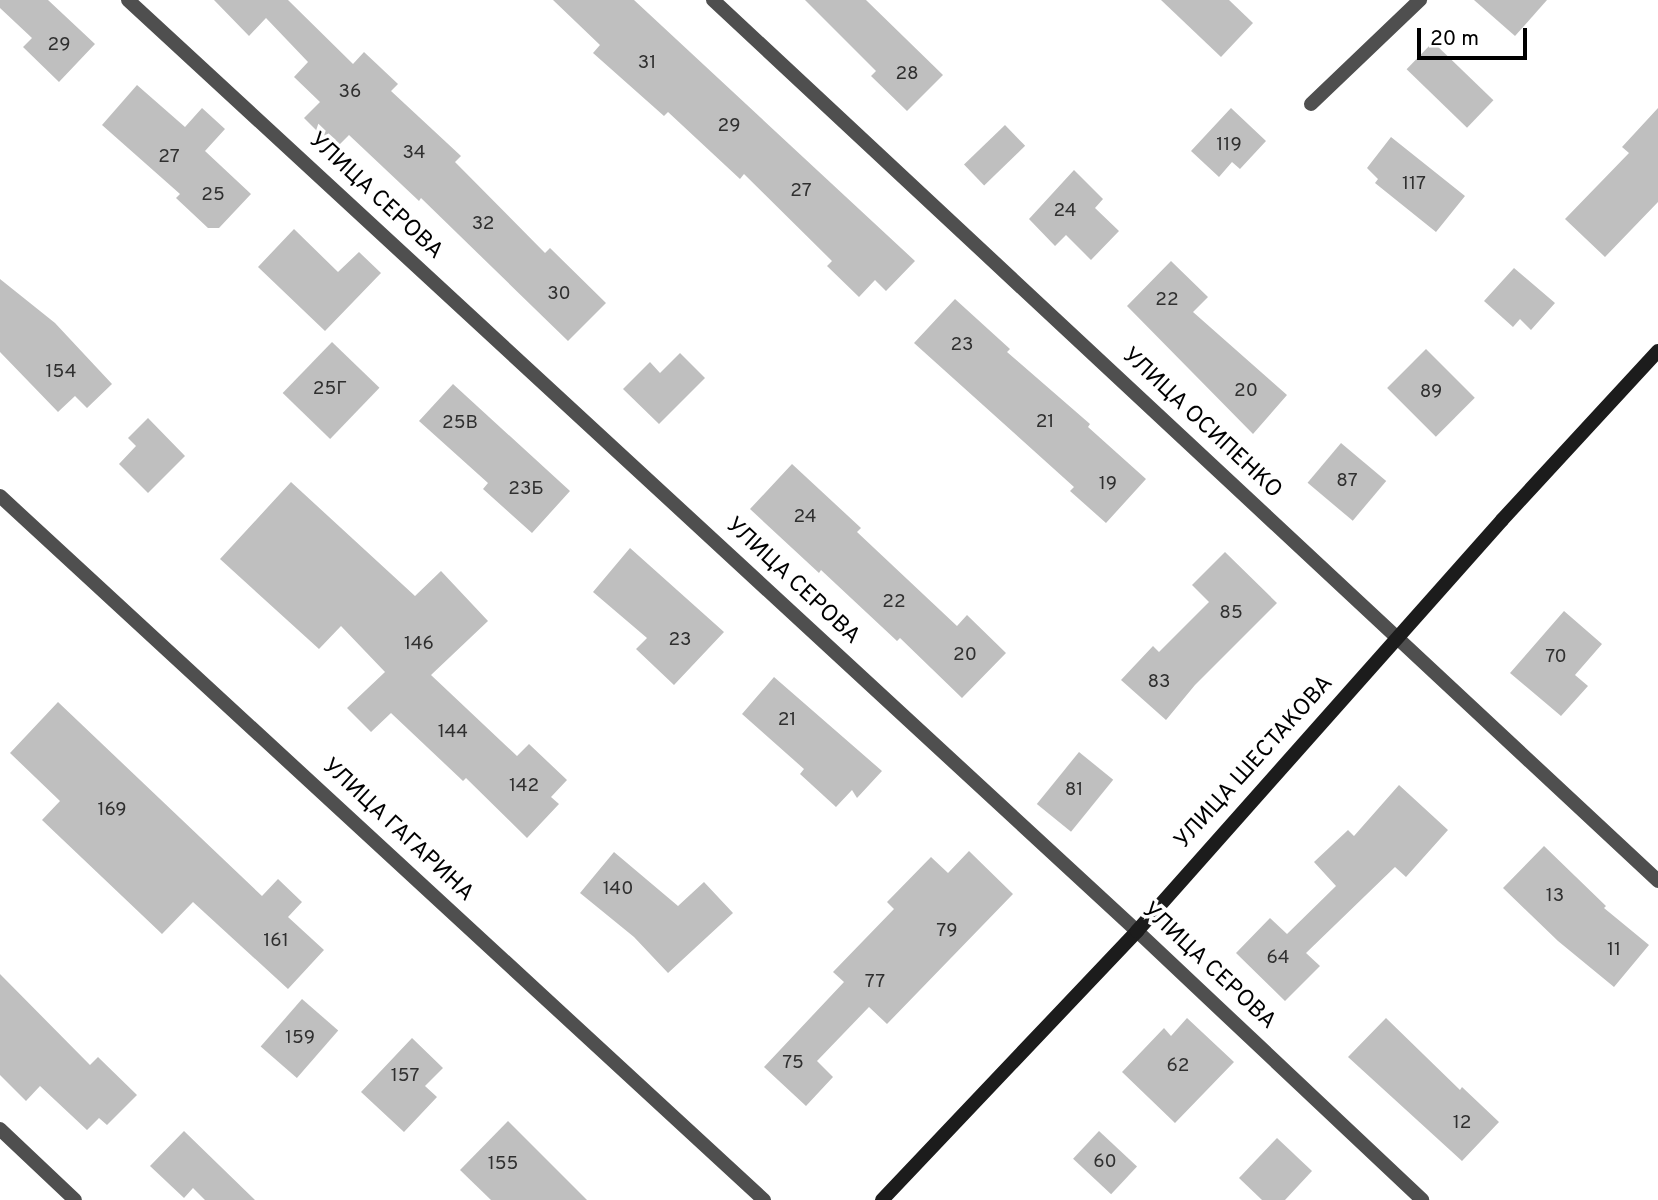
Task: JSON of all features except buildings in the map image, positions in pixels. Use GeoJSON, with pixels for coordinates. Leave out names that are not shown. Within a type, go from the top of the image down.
{"type":"FeatureCollection","features":[{"type":"Feature","properties":{"kind":"main road","name":"УЛИЦА ШЕСТАКОВА"},"geometry":{"type":"LineString","coordinates":[[882,1200],[1137,931],[1396,638],[1658,351]]}},
{"type":"Feature","properties":{"kind":"street","name":"УЛИЦА СЕРОВА"},"geometry":{"type":"LineString","coordinates":[[128,0],[1137,931],[1422,1200]]}},
{"type":"Feature","properties":{"kind":"street","name":"УЛИЦА ОСИПЕНКО"},"geometry":{"type":"LineString","coordinates":[[713,0],[1658,881]]}},
{"type":"Feature","properties":{"kind":"street"},"geometry":{"type":"LineString","coordinates":[[1311,104],[1420,0]]}},
{"type":"Feature","properties":{"kind":"street","name":"УЛИЦА ГАГАРИНА"},"geometry":{"type":"LineString","coordinates":[[0,496],[764,1200]]}},
{"type":"Feature","properties":{"kind":"street"},"geometry":{"type":"LineString","coordinates":[[0,1129],[75,1200]]}}]}
